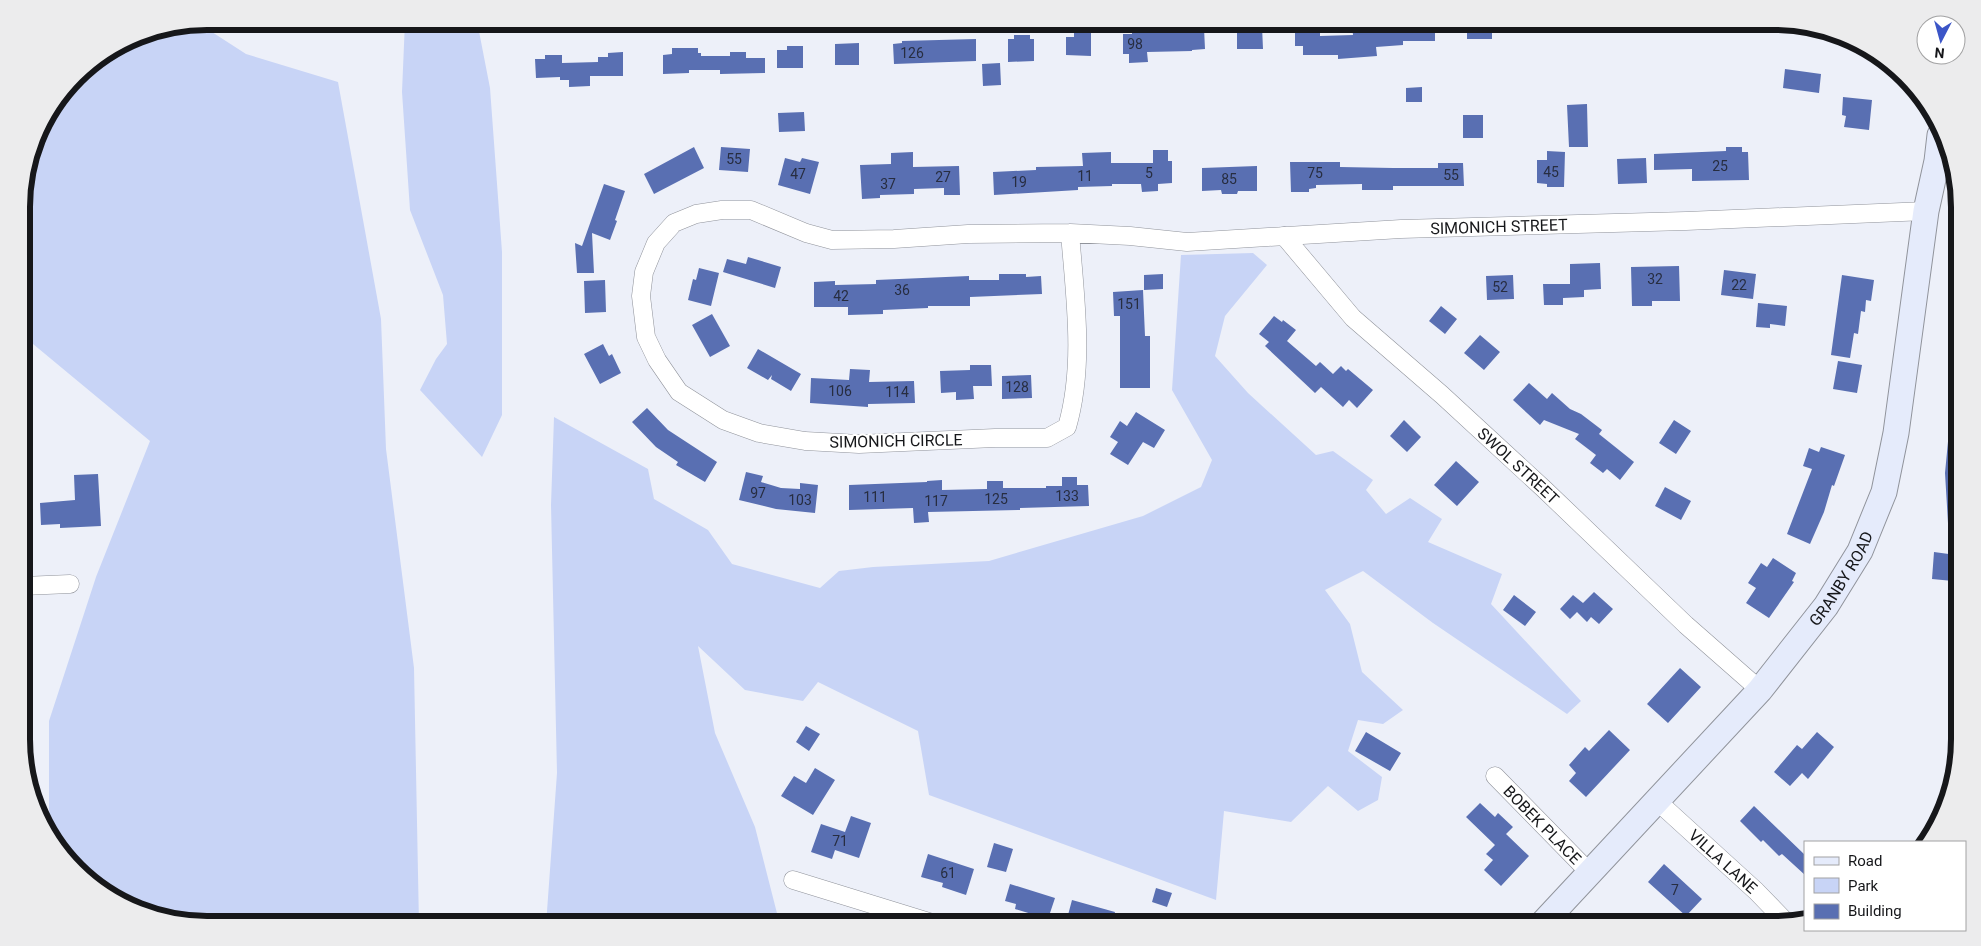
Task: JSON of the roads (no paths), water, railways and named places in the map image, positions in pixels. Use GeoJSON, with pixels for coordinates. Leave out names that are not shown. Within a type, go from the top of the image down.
{"type":"FeatureCollection","features":[{"type":"Feature","properties":{"kind":"main road","name":"GRANBY ROAD"},"geometry":{"type":"LineString","coordinates":[[1549,916],[1760,690],[1826,606],[1860,551],[1884,492],[1896,433],[1926,210],[1943,160]]}},
{"type":"Feature","properties":{"kind":"street","name":"SIMONICH CIRCLE"},"geometry":{"type":"LineString","coordinates":[[722,210],[751,210],[806,233],[832,240],[894,239],[968,234],[1070,233],[1077,321],[1076,382],[1073,408],[1067,427],[1048,438],[994,438],[859,444],[805,442],[759,433],[723,420],[679,392],[657,360],[646,337],[641,296],[644,272],[656,243],[674,223],[696,214],[722,210]]}},
{"type":"Feature","properties":{"kind":"street","name":"SIMONICH STREET"},"geometry":{"type":"LineString","coordinates":[[1070,233],[1130,236],[1187,242],[1401,229],[1686,221],[1926,210]]}},
{"type":"Feature","properties":{"kind":"street","name":"SWOL STREET"},"geometry":{"type":"LineString","coordinates":[[1284,236],[1353,318],[1442,395],[1544,489],[1686,626],[1760,690]]}},
{"type":"Feature","properties":{"kind":"street"},"geometry":{"type":"LineString","coordinates":[[30,586],[70,584]]}},
{"type":"Feature","properties":{"kind":"street","name":"BOBEK PLACE"},"geometry":{"type":"LineString","coordinates":[[1495,776],[1590,872]]}},
{"type":"Feature","properties":{"kind":"street","name":"VILLA LANE"},"geometry":{"type":"LineString","coordinates":[[1656,800],[1756,891],[1780,916]]}},
{"type":"Feature","properties":{"kind":"street"},"geometry":{"type":"LineString","coordinates":[[793,880],[910,916]]}}]}
